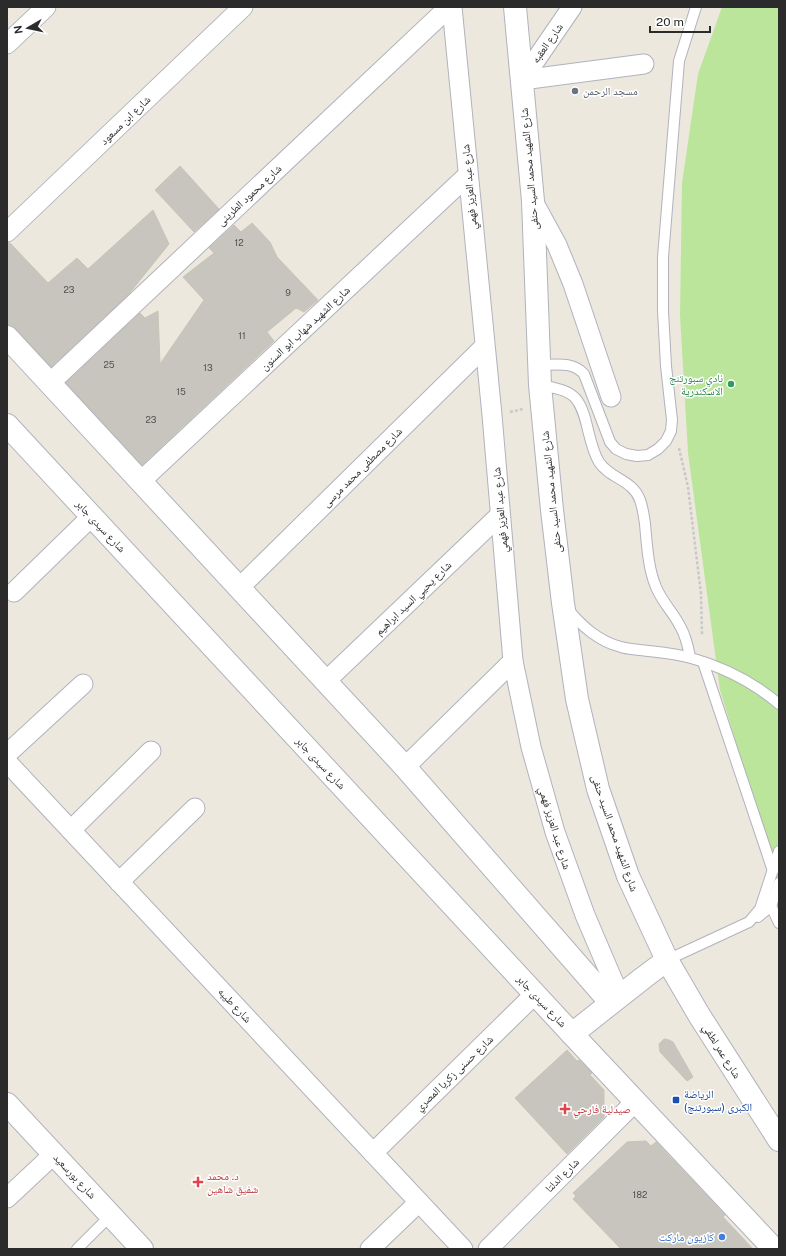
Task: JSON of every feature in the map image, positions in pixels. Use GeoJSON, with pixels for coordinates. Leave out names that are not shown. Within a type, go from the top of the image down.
{"type":"FeatureCollection","features":[{"type":"Feature","properties":{"kind":"street"},"geometry":{"type":"LineString","coordinates":[[7,44],[46,7]]}},
{"type":"Feature","properties":{"kind":"street","name":"شارع ابن مسعود"},"geometry":{"type":"LineString","coordinates":[[7,232],[243,7]]}},
{"type":"Feature","properties":{"kind":"street","name":"شارع محمود الطرينى"},"geometry":{"type":"LineString","coordinates":[[50,383],[449,7]]}},
{"type":"Feature","properties":{"kind":"street","name":"شارع عبد العزيز فهمي"},"geometry":{"type":"LineString","coordinates":[[452,7],[484,347],[492,415],[513,661],[531,747],[555,832],[616,1000]]}},
{"type":"Feature","properties":{"kind":"street","name":"شارع الشهيد محمد السيد حنفى"},"geometry":{"type":"LineString","coordinates":[[515,7],[533,201],[539,375],[552,510],[563,603],[577,700],[598,789],[628,876],[667,960]]}},
{"type":"Feature","properties":{"kind":"street","name":"شارع العقبه"},"geometry":{"type":"LineString","coordinates":[[522,80],[572,7]]}},
{"type":"Feature","properties":{"kind":"street"},"geometry":{"type":"LineString","coordinates":[[522,80],[644,64]]}},
{"type":"Feature","properties":{"kind":"street","name":"شارع الشهيد شهاب ابو السنون"},"geometry":{"type":"LineString","coordinates":[[141,481],[468,175]]}},
{"type":"Feature","properties":{"kind":"street"},"geometry":{"type":"LineString","coordinates":[[533,201],[556,245],[573,284],[611,397]]}},
{"type":"Feature","properties":{"kind":"street"},"geometry":{"type":"LineString","coordinates":[[7,337],[405,767],[616,1000]]}},
{"type":"Feature","properties":{"kind":"street","name":"شارع مصطفى محمد مرسى"},"geometry":{"type":"LineString","coordinates":[[239,588],[484,347]]}},
{"type":"Feature","properties":{"kind":"street","name":"شارع سيدى جابر"},"geometry":{"type":"LineString","coordinates":[[7,425],[572,1034],[636,1101]]}},
{"type":"Feature","properties":{"kind":"street","name":"شارع يحيي السيد ابراهيم"},"geometry":{"type":"LineString","coordinates":[[326,681],[500,515]]}},
{"type":"Feature","properties":{"kind":"street"},"geometry":{"type":"LineString","coordinates":[[14,592],[92,516]]}},
{"type":"Feature","properties":{"kind":"street"},"geometry":{"type":"LineString","coordinates":[[405,767],[513,661]]}},
{"type":"Feature","properties":{"kind":"street"},"geometry":{"type":"LineString","coordinates":[[7,754],[83,684]]}},
{"type":"Feature","properties":{"kind":"street"},"geometry":{"type":"LineString","coordinates":[[71,830],[150,751]]}},
{"type":"Feature","properties":{"kind":"street","name":"شارع طيبه"},"geometry":{"type":"LineString","coordinates":[[7,762],[463,1249]]}},
{"type":"Feature","properties":{"kind":"street"},"geometry":{"type":"LineString","coordinates":[[119,882],[194,808]]}},
{"type":"Feature","properties":{"kind":"street"},"geometry":{"type":"LineString","coordinates":[[572,1034],[667,960]]}},
{"type":"Feature","properties":{"kind":"street","name":"شارع عمر لطفي"},"geometry":{"type":"LineString","coordinates":[[667,960],[699,1015],[779,1140]]}},
{"type":"Feature","properties":{"kind":"street","name":"شارع حسنى زكريا المصري"},"geometry":{"type":"LineString","coordinates":[[373,1153],[535,994]]}},
{"type":"Feature","properties":{"kind":"street"},"geometry":{"type":"LineString","coordinates":[[636,1101],[774,1249]]}},
{"type":"Feature","properties":{"kind":"street","name":"شارع الدلتا"},"geometry":{"type":"LineString","coordinates":[[488,1249],[636,1101]]}},
{"type":"Feature","properties":{"kind":"street","name":"شارع بورسعيد"},"geometry":{"type":"LineString","coordinates":[[7,1104],[142,1249]]}},
{"type":"Feature","properties":{"kind":"street"},"geometry":{"type":"LineString","coordinates":[[7,1198],[54,1154]]}},
{"type":"Feature","properties":{"kind":"street"},"geometry":{"type":"LineString","coordinates":[[370,1249],[419,1202]]}},
{"type":"Feature","properties":{"kind":"lane"},"geometry":{"type":"LineString","coordinates":[[539,375],[572,365],[579,368],[584,374],[610,442],[616,449],[626,454],[637,456],[648,455],[658,449],[666,441],[671,431],[672,420],[666,366],[663,311],[663,257],[679,61],[696,7]]}},
{"type":"Feature","properties":{"kind":"lane"},"geometry":{"type":"LineString","coordinates":[[539,375],[576,399],[582,410],[598,461],[604,468],[629,484],[637,492],[643,512],[651,573],[662,600],[680,626],[687,641],[690,658]]}},
{"type":"Feature","properties":{"kind":"lane"},"geometry":{"type":"LineString","coordinates":[[563,603],[586,628],[608,642],[621,647],[662,652],[718,666],[744,679],[779,704]]}},
{"type":"Feature","properties":{"kind":"lane"},"geometry":{"type":"LineString","coordinates":[[703,662],[773,871]]}},
{"type":"Feature","properties":{"kind":"lane"},"geometry":{"type":"LineString","coordinates":[[749,922],[760,909],[779,851]]}},
{"type":"Feature","properties":{"kind":"lane"},"geometry":{"type":"LineString","coordinates":[[667,960],[761,915],[771,906],[778,888]]}},
{"type":"Feature","properties":{"kind":"lane"},"geometry":{"type":"LineString","coordinates":[[771,906],[779,923]]}},
{"type":"Feature","properties":{"kind":"lane"},"geometry":{"type":"LineString","coordinates":[[77,1249],[111,1216]]}},
{"type":"Feature","properties":{"kind":"path"},"geometry":{"type":"LineString","coordinates":[[492,415],[542,406]]}},
{"type":"Feature","properties":{"kind":"path"},"geometry":{"type":"LineString","coordinates":[[672,420],[688,487],[701,594],[703,662]]}},
{"type":"Feature","properties":{"kind":"green space","name":"نادي سبورتنج الاسكندرية"},"geometry":{"type":"Polygon","coordinates":[[[722,7],[779,7],[779,883],[720,690],[688,453],[680,315],[682,183],[698,74],[722,7]]]}},
{"type":"Feature","properties":{"kind":"building"},"geometry":{"type":"Polygon","coordinates":[[[180,166],[219,209],[194,232],[155,190],[180,166]]]}},
{"type":"Feature","properties":{"kind":"building"},"geometry":{"type":"Polygon","coordinates":[[[153,210],[169,244],[128,295],[51,367],[16,329],[11,325],[7,325],[7,243],[10,243],[48,283],[77,258],[88,269],[153,210]]]}},
{"type":"Feature","properties":{"kind":"building"},"geometry":{"type":"Polygon","coordinates":[[[252,223],[270,242],[277,257],[318,300],[304,312],[296,308],[267,332],[274,341],[142,465],[66,383],[140,313],[145,318],[158,311],[160,364],[204,300],[183,277],[214,253],[209,248],[234,225],[241,232],[252,223]]]}},
{"type":"Feature","properties":{"kind":"building"},"geometry":{"type":"Polygon","coordinates":[[[664,1039],[673,1042],[693,1077],[687,1081],[660,1052],[659,1044],[664,1039]]]}},
{"type":"Feature","properties":{"kind":"building","name":"صيدلية فارحي"},"geometry":{"type":"Polygon","coordinates":[[[567,1050],[577,1061],[579,1060],[592,1073],[590,1075],[604,1090],[604,1117],[567,1154],[515,1098],[567,1050]]]}},
{"type":"Feature","properties":{"kind":"building"},"geometry":{"type":"Polygon","coordinates":[[[646,1141],[651,1146],[656,1142],[725,1215],[723,1217],[753,1249],[621,1249],[573,1199],[576,1196],[573,1193],[627,1142],[646,1141]]]}},
{"type":"Feature","properties":{"kind":"place","name":"مسجد الرحمن"},"geometry":{"type":"Point","coordinates":[575,91]}},
{"type":"Feature","properties":{"kind":"place","name":"نادي سبورتنج الاسكندرية"},"geometry":{"type":"Point","coordinates":[731,384]}},
{"type":"Feature","properties":{"kind":"place","name":"الرياضة (سبورتنج) الكبرى"},"geometry":{"type":"Point","coordinates":[676,1100]}},
{"type":"Feature","properties":{"kind":"place","name":"صيدلية فارحي"},"geometry":{"type":"Point","coordinates":[565,1109]}},
{"type":"Feature","properties":{"kind":"place","name":"د. محمد شفيق شاهين"},"geometry":{"type":"Point","coordinates":[198,1182]}},
{"type":"Feature","properties":{"kind":"place","name":"كازيون ماركت"},"geometry":{"type":"Point","coordinates":[722,1237]}}]}
